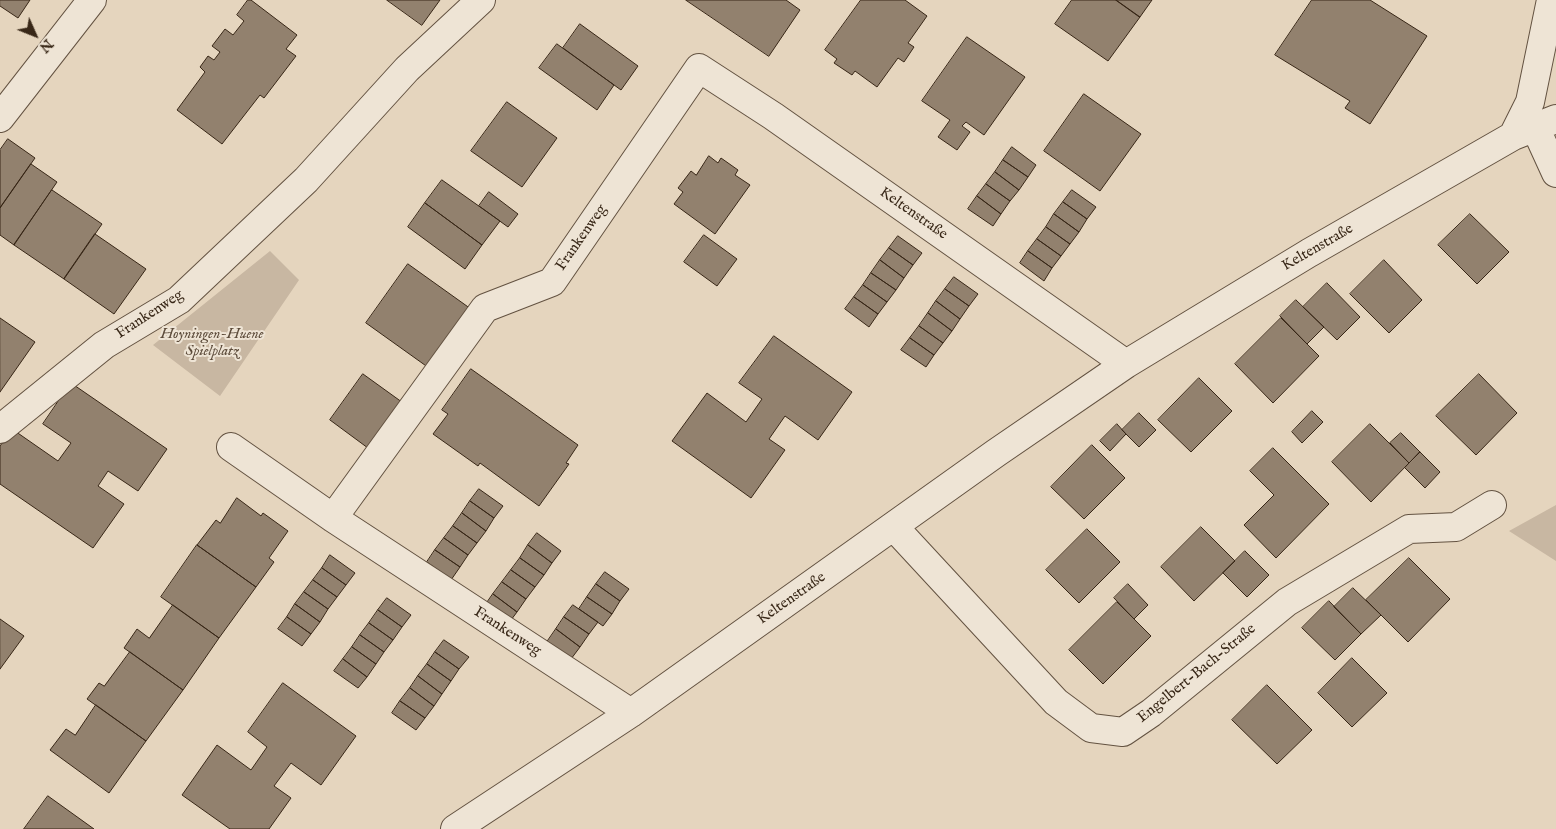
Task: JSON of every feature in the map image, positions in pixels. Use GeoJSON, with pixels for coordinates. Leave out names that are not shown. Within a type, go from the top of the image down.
{"type":"FeatureCollection","features":[{"type":"Feature","properties":{"kind":"street"},"geometry":{"type":"LineString","coordinates":[[0,118],[92,0]]}},
{"type":"Feature","properties":{"kind":"street","name":"Frankenweg"},"geometry":{"type":"LineString","coordinates":[[0,429],[104,345],[179,300],[306,180],[407,69],[481,0]]}},
{"type":"Feature","properties":{"kind":"street"},"geometry":{"type":"LineString","coordinates":[[1551,0],[1530,102],[1535,127],[1556,173]]}},
{"type":"Feature","properties":{"kind":"street","name":"Frankenweg"},"geometry":{"type":"LineString","coordinates":[[332,518],[485,308],[552,282],[699,68],[773,116]]}},
{"type":"Feature","properties":{"kind":"street","name":"Keltenstraße"},"geometry":{"type":"LineString","coordinates":[[773,116],[1126,364]]}},
{"type":"Feature","properties":{"kind":"street","name":"Keltenstraße"},"geometry":{"type":"LineString","coordinates":[[455,829],[631,713],[996,452],[1126,364],[1310,252],[1535,127]]}},
{"type":"Feature","properties":{"kind":"street","name":"Frankenweg"},"geometry":{"type":"LineString","coordinates":[[231,447],[332,518],[631,713]]}},
{"type":"Feature","properties":{"kind":"street","name":"Engelbert-Bach-Straße"},"geometry":{"type":"LineString","coordinates":[[894,526],[1056,702],[1091,728],[1123,732],[1151,713],[1286,602],[1409,529],[1456,527],[1492,505]]}},
{"type":"Feature","properties":{"kind":"green space","name":"Hoyningen-Huene Spielplatz"},"geometry":{"type":"Polygon","coordinates":[[[270,251],[299,280],[220,396],[153,345],[270,251]]]}},
{"type":"Feature","properties":{"kind":"green space"},"geometry":{"type":"Polygon","coordinates":[[[1556,505],[1556,561],[1509,531],[1556,505]]]}},
{"type":"Feature","properties":{"kind":"building"},"geometry":{"type":"Polygon","coordinates":[[[0,0],[30,0],[18,18],[0,6],[0,0]]]}},
{"type":"Feature","properties":{"kind":"building"},"geometry":{"type":"Polygon","coordinates":[[[248,0],[251,0],[297,35],[286,49],[296,56],[264,98],[260,95],[222,144],[177,110],[205,72],[200,67],[208,56],[214,60],[220,52],[212,46],[225,29],[233,35],[244,21],[237,15],[248,0]]]}},
{"type":"Feature","properties":{"kind":"building"},"geometry":{"type":"Polygon","coordinates":[[[387,0],[440,0],[422,25],[387,0]]]}},
{"type":"Feature","properties":{"kind":"building"},"geometry":{"type":"Polygon","coordinates":[[[686,0],[786,0],[800,10],[769,56],[686,0]]]}},
{"type":"Feature","properties":{"kind":"building"},"geometry":{"type":"Polygon","coordinates":[[[861,0],[905,0],[927,16],[908,43],[914,47],[904,62],[898,58],[877,87],[855,71],[852,75],[834,63],[837,59],[825,50],[861,0]]]}},
{"type":"Feature","properties":{"kind":"building"},"geometry":{"type":"Polygon","coordinates":[[[1072,0],[1116,0],[1140,17],[1108,61],[1055,24],[1072,0]]]}},
{"type":"Feature","properties":{"kind":"building"},"geometry":{"type":"Polygon","coordinates":[[[1116,0],[1152,0],[1140,17],[1116,0]]]}},
{"type":"Feature","properties":{"kind":"building"},"geometry":{"type":"Polygon","coordinates":[[[1312,0],[1370,0],[1427,36],[1370,124],[1345,108],[1350,101],[1275,55],[1312,0]]]}},
{"type":"Feature","properties":{"kind":"building"},"geometry":{"type":"Polygon","coordinates":[[[580,24],[638,66],[621,90],[563,48],[580,24]]]}},
{"type":"Feature","properties":{"kind":"building"},"geometry":{"type":"Polygon","coordinates":[[[967,37],[1025,77],[984,135],[966,122],[962,126],[970,132],[957,150],[938,137],[950,120],[922,101],[967,37]]]}},
{"type":"Feature","properties":{"kind":"building"},"geometry":{"type":"Polygon","coordinates":[[[557,44],[614,85],[597,110],[539,68],[557,44]]]}},
{"type":"Feature","properties":{"kind":"building"},"geometry":{"type":"Polygon","coordinates":[[[1084,94],[1141,134],[1100,191],[1044,151],[1084,94]]]}},
{"type":"Feature","properties":{"kind":"building"},"geometry":{"type":"Polygon","coordinates":[[[507,102],[557,138],[522,187],[471,151],[507,102]]]}},
{"type":"Feature","properties":{"kind":"building"},"geometry":{"type":"Polygon","coordinates":[[[8,139],[35,158],[0,208],[0,150],[8,139]]]}},
{"type":"Feature","properties":{"kind":"building"},"geometry":{"type":"Polygon","coordinates":[[[1012,147],[1036,165],[1028,177],[1003,160],[1012,147]]]}},
{"type":"Feature","properties":{"kind":"building"},"geometry":{"type":"Polygon","coordinates":[[[709,156],[718,163],[721,158],[738,170],[735,175],[750,185],[715,234],[674,204],[683,192],[678,188],[691,171],[696,175],[709,156]]]}},
{"type":"Feature","properties":{"kind":"building"},"geometry":{"type":"Polygon","coordinates":[[[1003,160],[1028,177],[1019,190],[995,172],[1003,160]]]}},
{"type":"Feature","properties":{"kind":"building"},"geometry":{"type":"Polygon","coordinates":[[[31,164],[57,182],[14,245],[0,235],[0,208],[31,164]]]}},
{"type":"Feature","properties":{"kind":"building"},"geometry":{"type":"Polygon","coordinates":[[[995,172],[1019,190],[1010,201],[986,184],[995,172]]]}},
{"type":"Feature","properties":{"kind":"building"},"geometry":{"type":"Polygon","coordinates":[[[442,180],[500,221],[482,245],[425,203],[442,180]]]}},
{"type":"Feature","properties":{"kind":"building"},"geometry":{"type":"Polygon","coordinates":[[[986,184],[1010,201],[1001,214],[977,196],[986,184]]]}},
{"type":"Feature","properties":{"kind":"building"},"geometry":{"type":"Polygon","coordinates":[[[52,190],[102,224],[64,279],[14,245],[52,190]]]}},
{"type":"Feature","properties":{"kind":"building"},"geometry":{"type":"Polygon","coordinates":[[[1072,190],[1096,207],[1087,219],[1063,202],[1072,190]]]}},
{"type":"Feature","properties":{"kind":"building"},"geometry":{"type":"Polygon","coordinates":[[[489,192],[518,214],[508,227],[479,206],[489,192]]]}},
{"type":"Feature","properties":{"kind":"building"},"geometry":{"type":"Polygon","coordinates":[[[977,196],[1001,214],[993,226],[968,209],[977,196]]]}},
{"type":"Feature","properties":{"kind":"building"},"geometry":{"type":"Polygon","coordinates":[[[1063,202],[1087,219],[1079,232],[1054,214],[1063,202]]]}},
{"type":"Feature","properties":{"kind":"building"},"geometry":{"type":"Polygon","coordinates":[[[425,203],[482,245],[465,269],[408,227],[425,203]]]}},
{"type":"Feature","properties":{"kind":"building"},"geometry":{"type":"Polygon","coordinates":[[[1054,214],[1079,232],[1070,244],[1046,227],[1054,214]]]}},
{"type":"Feature","properties":{"kind":"building"},"geometry":{"type":"Polygon","coordinates":[[[1470,214],[1509,252],[1477,284],[1438,245],[1470,214]]]}},
{"type":"Feature","properties":{"kind":"building"},"geometry":{"type":"Polygon","coordinates":[[[1046,227],[1070,244],[1061,256],[1037,239],[1046,227]]]}},
{"type":"Feature","properties":{"kind":"building"},"geometry":{"type":"Polygon","coordinates":[[[95,234],[146,269],[114,314],[64,279],[95,234]]]}},
{"type":"Feature","properties":{"kind":"building"},"geometry":{"type":"Polygon","coordinates":[[[704,235],[737,259],[717,286],[684,262],[704,235]]]}},
{"type":"Feature","properties":{"kind":"building"},"geometry":{"type":"Polygon","coordinates":[[[898,236],[922,253],[913,265],[889,248],[898,236]]]}},
{"type":"Feature","properties":{"kind":"building"},"geometry":{"type":"Polygon","coordinates":[[[1037,239],[1061,256],[1052,268],[1028,251],[1037,239]]]}},
{"type":"Feature","properties":{"kind":"building"},"geometry":{"type":"Polygon","coordinates":[[[889,248],[913,265],[904,278],[880,260],[889,248]]]}},
{"type":"Feature","properties":{"kind":"building"},"geometry":{"type":"Polygon","coordinates":[[[1028,251],[1052,268],[1044,281],[1020,263],[1028,251]]]}},
{"type":"Feature","properties":{"kind":"building"},"geometry":{"type":"Polygon","coordinates":[[[880,260],[904,278],[896,290],[871,273],[880,260]]]}},
{"type":"Feature","properties":{"kind":"building"},"geometry":{"type":"Polygon","coordinates":[[[1384,260],[1422,300],[1389,333],[1350,294],[1384,260]]]}},
{"type":"Feature","properties":{"kind":"building"},"geometry":{"type":"Polygon","coordinates":[[[408,264],[471,309],[429,368],[366,323],[408,264]]]}},
{"type":"Feature","properties":{"kind":"building"},"geometry":{"type":"Polygon","coordinates":[[[871,273],[896,290],[887,302],[863,285],[871,273]]]}},
{"type":"Feature","properties":{"kind":"building"},"geometry":{"type":"Polygon","coordinates":[[[954,277],[978,294],[969,306],[945,289],[954,277]]]}},
{"type":"Feature","properties":{"kind":"building"},"geometry":{"type":"Polygon","coordinates":[[[1327,283],[1360,317],[1337,340],[1303,307],[1327,283]]]}},
{"type":"Feature","properties":{"kind":"building"},"geometry":{"type":"Polygon","coordinates":[[[863,285],[887,302],[878,314],[854,297],[863,285]]]}},
{"type":"Feature","properties":{"kind":"building"},"geometry":{"type":"Polygon","coordinates":[[[945,289],[969,306],[960,319],[936,301],[945,289]]]}},
{"type":"Feature","properties":{"kind":"building"},"geometry":{"type":"Polygon","coordinates":[[[854,297],[878,314],[869,327],[845,309],[854,297]]]}},
{"type":"Feature","properties":{"kind":"building"},"geometry":{"type":"Polygon","coordinates":[[[1296,300],[1324,327],[1307,344],[1280,316],[1296,300]]]}},
{"type":"Feature","properties":{"kind":"building"},"geometry":{"type":"Polygon","coordinates":[[[936,301],[960,319],[952,331],[928,313],[936,301]]]}},
{"type":"Feature","properties":{"kind":"building"},"geometry":{"type":"Polygon","coordinates":[[[928,313],[952,331],[943,343],[919,326],[928,313]]]}},
{"type":"Feature","properties":{"kind":"building"},"geometry":{"type":"Polygon","coordinates":[[[0,318],[35,342],[0,392],[0,318]]]}},
{"type":"Feature","properties":{"kind":"building"},"geometry":{"type":"Polygon","coordinates":[[[1281,318],[1319,356],[1273,403],[1235,364],[1281,318]]]}},
{"type":"Feature","properties":{"kind":"building"},"geometry":{"type":"Polygon","coordinates":[[[919,326],[943,343],[934,355],[910,338],[919,326]]]}},
{"type":"Feature","properties":{"kind":"building"},"geometry":{"type":"Polygon","coordinates":[[[774,336],[852,392],[818,440],[785,416],[769,439],[785,450],[751,498],[672,441],[707,393],[746,422],[762,399],[739,383],[774,336]]]}},
{"type":"Feature","properties":{"kind":"building"},"geometry":{"type":"Polygon","coordinates":[[[910,338],[934,355],[926,367],[901,350],[910,338]]]}},
{"type":"Feature","properties":{"kind":"building"},"geometry":{"type":"Polygon","coordinates":[[[471,369],[578,445],[566,463],[569,464],[539,506],[480,463],[478,466],[433,434],[448,414],[442,410],[471,369]]]}},
{"type":"Feature","properties":{"kind":"building"},"geometry":{"type":"Polygon","coordinates":[[[363,374],[406,405],[372,451],[330,420],[363,374]]]}},
{"type":"Feature","properties":{"kind":"building"},"geometry":{"type":"Polygon","coordinates":[[[1479,374],[1517,413],[1476,455],[1436,416],[1479,374]]]}},
{"type":"Feature","properties":{"kind":"building"},"geometry":{"type":"Polygon","coordinates":[[[1199,378],[1232,411],[1191,452],[1158,420],[1199,378]]]}},
{"type":"Feature","properties":{"kind":"building"},"geometry":{"type":"Polygon","coordinates":[[[71,383],[167,449],[138,491],[108,471],[98,486],[124,504],[93,548],[0,484],[0,446],[12,429],[58,461],[71,443],[43,424],[71,383]]]}},
{"type":"Feature","properties":{"kind":"building"},"geometry":{"type":"Polygon","coordinates":[[[1312,411],[1323,422],[1302,443],[1292,432],[1312,411]]]}},
{"type":"Feature","properties":{"kind":"building"},"geometry":{"type":"Polygon","coordinates":[[[1139,413],[1156,430],[1139,447],[1122,430],[1139,413]]]}},
{"type":"Feature","properties":{"kind":"building"},"geometry":{"type":"Polygon","coordinates":[[[1117,424],[1126,434],[1110,451],[1100,441],[1117,424]]]}},
{"type":"Feature","properties":{"kind":"building"},"geometry":{"type":"Polygon","coordinates":[[[1370,424],[1409,463],[1371,502],[1332,462],[1370,424]]]}},
{"type":"Feature","properties":{"kind":"building"},"geometry":{"type":"Polygon","coordinates":[[[1401,433],[1420,452],[1409,463],[1390,443],[1401,433]]]}},
{"type":"Feature","properties":{"kind":"building"},"geometry":{"type":"Polygon","coordinates":[[[1092,445],[1125,478],[1084,519],[1051,487],[1092,445]]]}},
{"type":"Feature","properties":{"kind":"building"},"geometry":{"type":"Polygon","coordinates":[[[1273,448],[1329,504],[1276,558],[1244,525],[1274,495],[1250,471],[1273,448]]]}},
{"type":"Feature","properties":{"kind":"building"},"geometry":{"type":"Polygon","coordinates":[[[1420,452],[1440,472],[1425,488],[1405,468],[1420,452]]]}},
{"type":"Feature","properties":{"kind":"building"},"geometry":{"type":"Polygon","coordinates":[[[479,489],[503,506],[494,518],[470,501],[479,489]]]}},
{"type":"Feature","properties":{"kind":"building"},"geometry":{"type":"Polygon","coordinates":[[[237,498],[261,516],[263,513],[288,531],[269,558],[274,562],[256,587],[197,545],[216,520],[220,523],[237,498]]]}},
{"type":"Feature","properties":{"kind":"building"},"geometry":{"type":"Polygon","coordinates":[[[470,501],[494,518],[486,531],[462,513],[470,501]]]}},
{"type":"Feature","properties":{"kind":"building"},"geometry":{"type":"Polygon","coordinates":[[[462,513],[486,531],[477,543],[453,526],[462,513]]]}},
{"type":"Feature","properties":{"kind":"building"},"geometry":{"type":"Polygon","coordinates":[[[453,526],[477,543],[468,555],[444,538],[453,526]]]}},
{"type":"Feature","properties":{"kind":"building"},"geometry":{"type":"Polygon","coordinates":[[[1201,527],[1235,561],[1194,601],[1161,567],[1201,527]]]}},
{"type":"Feature","properties":{"kind":"building"},"geometry":{"type":"Polygon","coordinates":[[[1087,529],[1120,562],[1079,603],[1046,570],[1087,529]]]}},
{"type":"Feature","properties":{"kind":"building"},"geometry":{"type":"Polygon","coordinates":[[[537,533],[561,551],[552,563],[528,545],[537,533]]]}},
{"type":"Feature","properties":{"kind":"building"},"geometry":{"type":"Polygon","coordinates":[[[444,538],[468,555],[460,567],[435,550],[444,538]]]}},
{"type":"Feature","properties":{"kind":"building"},"geometry":{"type":"Polygon","coordinates":[[[197,545],[256,587],[219,638],[161,597],[197,545]]]}},
{"type":"Feature","properties":{"kind":"building"},"geometry":{"type":"Polygon","coordinates":[[[528,545],[552,563],[544,575],[520,558],[528,545]]]}},
{"type":"Feature","properties":{"kind":"building"},"geometry":{"type":"Polygon","coordinates":[[[435,550],[460,567],[451,580],[427,562],[435,550]]]}},
{"type":"Feature","properties":{"kind":"building"},"geometry":{"type":"Polygon","coordinates":[[[1245,551],[1269,575],[1247,597],[1223,573],[1245,551]]]}},
{"type":"Feature","properties":{"kind":"building"},"geometry":{"type":"Polygon","coordinates":[[[330,555],[355,573],[346,585],[322,568],[330,555]]]}},
{"type":"Feature","properties":{"kind":"building"},"geometry":{"type":"Polygon","coordinates":[[[520,558],[544,575],[535,587],[511,570],[520,558]]]}},
{"type":"Feature","properties":{"kind":"building"},"geometry":{"type":"Polygon","coordinates":[[[1409,558],[1450,599],[1408,642],[1366,600],[1409,558]]]}},
{"type":"Feature","properties":{"kind":"building"},"geometry":{"type":"Polygon","coordinates":[[[322,568],[346,585],[337,597],[313,580],[322,568]]]}},
{"type":"Feature","properties":{"kind":"building"},"geometry":{"type":"Polygon","coordinates":[[[511,570],[535,587],[526,599],[502,582],[511,570]]]}},
{"type":"Feature","properties":{"kind":"building"},"geometry":{"type":"Polygon","coordinates":[[[605,572],[629,589],[620,601],[596,584],[605,572]]]}},
{"type":"Feature","properties":{"kind":"building"},"geometry":{"type":"Polygon","coordinates":[[[313,580],[337,597],[328,609],[304,592],[313,580]]]}},
{"type":"Feature","properties":{"kind":"building"},"geometry":{"type":"Polygon","coordinates":[[[502,582],[526,599],[517,612],[493,594],[502,582]]]}},
{"type":"Feature","properties":{"kind":"building"},"geometry":{"type":"Polygon","coordinates":[[[596,584],[620,601],[612,614],[587,597],[596,584]]]}},
{"type":"Feature","properties":{"kind":"building"},"geometry":{"type":"Polygon","coordinates":[[[1128,584],[1148,605],[1134,619],[1114,598],[1128,584]]]}},
{"type":"Feature","properties":{"kind":"building"},"geometry":{"type":"Polygon","coordinates":[[[1353,588],[1381,615],[1361,634],[1334,607],[1353,588]]]}},
{"type":"Feature","properties":{"kind":"building"},"geometry":{"type":"Polygon","coordinates":[[[304,592],[328,609],[320,622],[295,604],[304,592]]]}},
{"type":"Feature","properties":{"kind":"building"},"geometry":{"type":"Polygon","coordinates":[[[493,594],[517,612],[508,624],[484,607],[493,594]]]}},
{"type":"Feature","properties":{"kind":"building"},"geometry":{"type":"Polygon","coordinates":[[[587,597],[612,614],[603,626],[579,609],[587,597]]]}},
{"type":"Feature","properties":{"kind":"building"},"geometry":{"type":"Polygon","coordinates":[[[387,598],[411,615],[402,627],[378,610],[387,598]]]}},
{"type":"Feature","properties":{"kind":"building"},"geometry":{"type":"Polygon","coordinates":[[[1329,601],[1361,634],[1335,660],[1302,628],[1329,601]]]}},
{"type":"Feature","properties":{"kind":"building"},"geometry":{"type":"Polygon","coordinates":[[[1117,602],[1151,636],[1103,684],[1069,650],[1117,602]]]}},
{"type":"Feature","properties":{"kind":"building"},"geometry":{"type":"Polygon","coordinates":[[[295,604],[320,622],[311,634],[287,617],[295,604]]]}},
{"type":"Feature","properties":{"kind":"building"},"geometry":{"type":"Polygon","coordinates":[[[173,605],[219,638],[183,690],[124,648],[137,629],[149,638],[173,605]]]}},
{"type":"Feature","properties":{"kind":"building"},"geometry":{"type":"Polygon","coordinates":[[[573,605],[598,622],[589,634],[564,617],[573,605]]]}},
{"type":"Feature","properties":{"kind":"building"},"geometry":{"type":"Polygon","coordinates":[[[378,610],[402,627],[393,640],[369,623],[378,610]]]}},
{"type":"Feature","properties":{"kind":"building"},"geometry":{"type":"Polygon","coordinates":[[[287,617],[311,634],[302,646],[278,629],[287,617]]]}},
{"type":"Feature","properties":{"kind":"building"},"geometry":{"type":"Polygon","coordinates":[[[564,617],[589,634],[580,647],[556,629],[564,617]]]}},
{"type":"Feature","properties":{"kind":"building"},"geometry":{"type":"Polygon","coordinates":[[[0,619],[24,636],[0,669],[0,619]]]}},
{"type":"Feature","properties":{"kind":"building"},"geometry":{"type":"Polygon","coordinates":[[[369,623],[393,640],[384,652],[360,635],[369,623]]]}},
{"type":"Feature","properties":{"kind":"building"},"geometry":{"type":"Polygon","coordinates":[[[556,629],[580,647],[571,659],[547,642],[556,629]]]}},
{"type":"Feature","properties":{"kind":"building"},"geometry":{"type":"Polygon","coordinates":[[[360,635],[384,652],[376,664],[352,647],[360,635]]]}},
{"type":"Feature","properties":{"kind":"building"},"geometry":{"type":"Polygon","coordinates":[[[444,640],[469,657],[459,669],[435,652],[444,640]]]}},
{"type":"Feature","properties":{"kind":"building"},"geometry":{"type":"Polygon","coordinates":[[[352,647],[376,664],[367,677],[343,659],[352,647]]]}},
{"type":"Feature","properties":{"kind":"building"},"geometry":{"type":"Polygon","coordinates":[[[130,652],[183,690],[146,741],[87,699],[99,683],[104,686],[130,652]]]}},
{"type":"Feature","properties":{"kind":"building"},"geometry":{"type":"Polygon","coordinates":[[[435,652],[459,669],[451,681],[427,664],[435,652]]]}},
{"type":"Feature","properties":{"kind":"building"},"geometry":{"type":"Polygon","coordinates":[[[1352,658],[1387,693],[1352,727],[1318,693],[1352,658]]]}},
{"type":"Feature","properties":{"kind":"building"},"geometry":{"type":"Polygon","coordinates":[[[343,659],[367,677],[358,688],[334,671],[343,659]]]}},
{"type":"Feature","properties":{"kind":"building"},"geometry":{"type":"Polygon","coordinates":[[[427,664],[451,681],[442,694],[418,676],[427,664]]]}},
{"type":"Feature","properties":{"kind":"building"},"geometry":{"type":"Polygon","coordinates":[[[418,676],[442,694],[434,706],[410,688],[418,676]]]}},
{"type":"Feature","properties":{"kind":"building"},"geometry":{"type":"Polygon","coordinates":[[[283,683],[356,736],[321,785],[291,763],[274,786],[291,798],[269,829],[230,829],[182,795],[217,745],[251,770],[267,747],[248,732],[283,683]]]}},
{"type":"Feature","properties":{"kind":"building"},"geometry":{"type":"Polygon","coordinates":[[[1267,685],[1312,730],[1277,764],[1232,720],[1267,685]]]}},
{"type":"Feature","properties":{"kind":"building"},"geometry":{"type":"Polygon","coordinates":[[[410,688],[434,706],[425,718],[400,701],[410,688]]]}},
{"type":"Feature","properties":{"kind":"building"},"geometry":{"type":"Polygon","coordinates":[[[400,701],[425,718],[416,730],[392,713],[400,701]]]}},
{"type":"Feature","properties":{"kind":"building"},"geometry":{"type":"Polygon","coordinates":[[[96,705],[146,741],[109,793],[50,750],[66,729],[75,735],[96,705]]]}},
{"type":"Feature","properties":{"kind":"building"},"geometry":{"type":"Polygon","coordinates":[[[48,796],[94,829],[24,829],[48,796]]]}}]}
